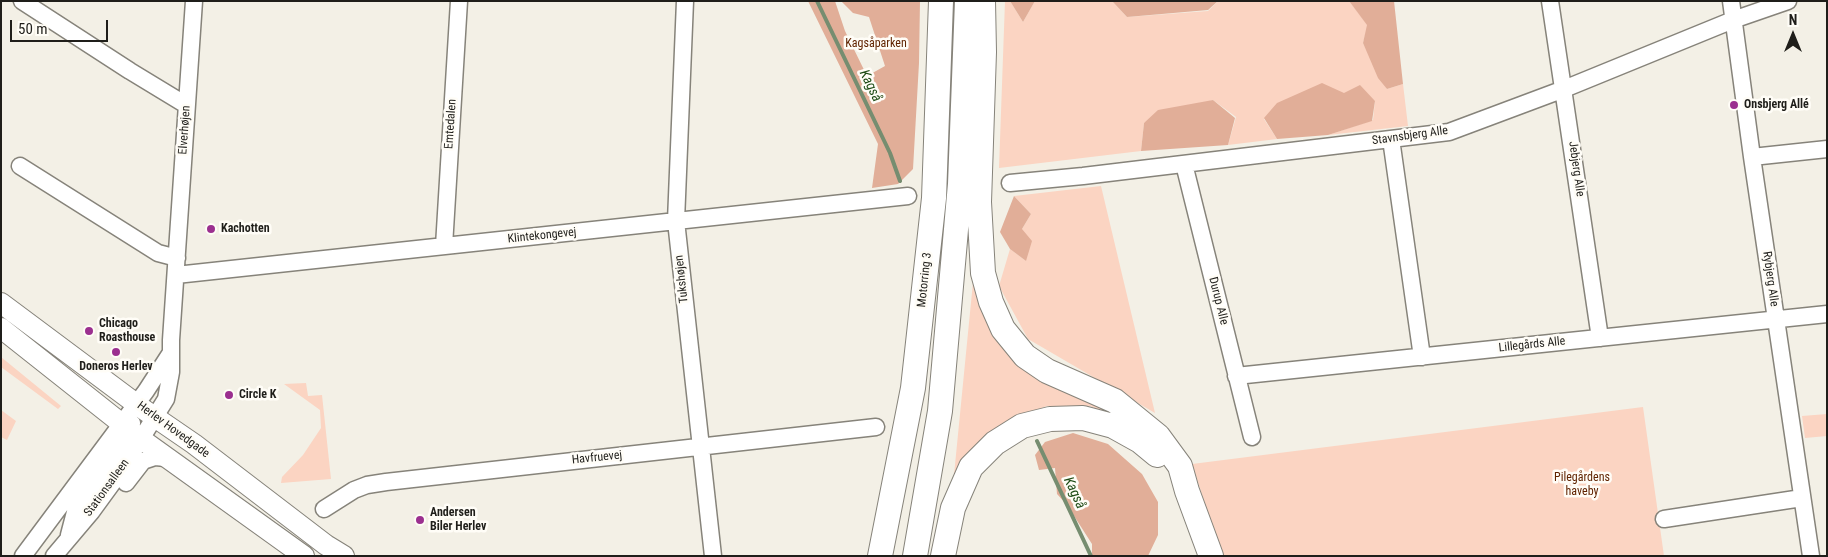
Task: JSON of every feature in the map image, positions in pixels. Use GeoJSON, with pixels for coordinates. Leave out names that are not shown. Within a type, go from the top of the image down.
{"type":"FeatureCollection","features":[{"type":"Feature","properties":{"kind":"highway","name":"Motorring 3"},"geometry":{"type":"LineString","coordinates":[[880,556],[913,388],[934,198],[941,1]]}},
{"type":"Feature","properties":{"kind":"highway"},"geometry":{"type":"LineString","coordinates":[[915,556],[940,411],[960,184],[966,1]]}},
{"type":"Feature","properties":{"kind":"highway"},"geometry":{"type":"LineString","coordinates":[[983,1],[984,52],[980,202],[983,274],[991,302],[1003,329],[1025,356],[1048,371],[1114,401],[1158,436],[1180,466],[1212,556]]}},
{"type":"Feature","properties":{"kind":"highway"},"geometry":{"type":"LineString","coordinates":[[943,556],[953,508],[971,467],[995,443],[1022,426],[1050,419],[1083,418],[1113,426],[1140,440],[1164,461],[1187,490]]}},
{"type":"Feature","properties":{"kind":"main road","name":"Herlev Hovedgade"},"geometry":{"type":"LineString","coordinates":[[1,303],[138,416],[166,458],[304,556]]}},
{"type":"Feature","properties":{"kind":"main road"},"geometry":{"type":"LineString","coordinates":[[1,315],[96,387],[138,416]]}},
{"type":"Feature","properties":{"kind":"main road","name":"Herlev Hovedgade"},"geometry":{"type":"LineString","coordinates":[[1,328],[286,514],[326,545],[344,556]]}},
{"type":"Feature","properties":{"kind":"street"},"geometry":{"type":"LineString","coordinates":[[22,1],[186,105]]}},
{"type":"Feature","properties":{"kind":"street","name":"Elverhøjen"},"geometry":{"type":"LineString","coordinates":[[138,416],[160,380],[168,358],[176,275],[194,1]]}},
{"type":"Feature","properties":{"kind":"street","name":"Emtedalen"},"geometry":{"type":"LineString","coordinates":[[444,246],[459,1]]}},
{"type":"Feature","properties":{"kind":"street","name":"Tukshøjen"},"geometry":{"type":"LineString","coordinates":[[685,1],[676,221],[713,556]]}},
{"type":"Feature","properties":{"kind":"street","name":"Jebjerg Alle"},"geometry":{"type":"LineString","coordinates":[[1550,1],[1600,338]]}},
{"type":"Feature","properties":{"kind":"street","name":"Rybjerg Alle"},"geometry":{"type":"LineString","coordinates":[[1732,1],[1752,157],[1811,556]]}},
{"type":"Feature","properties":{"kind":"street","name":"Stavnsbjerg Alle"},"geometry":{"type":"LineString","coordinates":[[1010,183],[1449,132],[1564,89],[1733,20],[1788,1]]}},
{"type":"Feature","properties":{"kind":"street"},"geometry":{"type":"LineString","coordinates":[[1391,139],[1422,356]]}},
{"type":"Feature","properties":{"kind":"street"},"geometry":{"type":"LineString","coordinates":[[1752,157],[1827,149]]}},
{"type":"Feature","properties":{"kind":"street","name":"Durup Alle"},"geometry":{"type":"LineString","coordinates":[[1184,164],[1252,437]]}},
{"type":"Feature","properties":{"kind":"street"},"geometry":{"type":"LineString","coordinates":[[20,166],[158,253],[176,258]]}},
{"type":"Feature","properties":{"kind":"street","name":"Klintekongevej"},"geometry":{"type":"LineString","coordinates":[[176,275],[908,196]]}},
{"type":"Feature","properties":{"kind":"street","name":"Lillegårds Alle"},"geometry":{"type":"LineString","coordinates":[[1236,376],[1827,314]]}},
{"type":"Feature","properties":{"kind":"street"},"geometry":{"type":"LineString","coordinates":[[23,556],[138,416]]}},
{"type":"Feature","properties":{"kind":"street"},"geometry":{"type":"LineString","coordinates":[[55,556],[68,539],[75,512],[126,443],[138,416]]}},
{"type":"Feature","properties":{"kind":"street","name":"Havfruevej"},"geometry":{"type":"LineString","coordinates":[[324,509],[354,490],[367,485],[386,482],[876,427]]}},
{"type":"Feature","properties":{"kind":"street"},"geometry":{"type":"LineString","coordinates":[[55,556],[78,544],[143,461],[150,458],[166,458]]}},
{"type":"Feature","properties":{"kind":"street"},"geometry":{"type":"LineString","coordinates":[[1664,519],[1802,498]]}},
{"type":"Feature","properties":{"kind":"street"},"geometry":{"type":"LineString","coordinates":[[38,536],[45,542],[48,553],[46,556]]}},
{"type":"Feature","properties":{"kind":"green space"},"geometry":{"type":"Polygon","coordinates":[[[1005,1],[1010,1],[1023,22],[1035,1],[1112,1],[1127,17],[1208,11],[1218,1],[1349,1],[1368,25],[1363,43],[1387,89],[1403,84],[1408,126],[1328,135],[1373,120],[1375,101],[1344,93],[1264,119],[1277,139],[1228,145],[1236,117],[1213,100],[1144,123],[1141,151],[999,168],[1005,1]]]}},
{"type":"Feature","properties":{"kind":"green space"},"geometry":{"type":"Polygon","coordinates":[[[1101,186],[1155,413],[1028,339],[999,286],[1010,249],[1026,261],[1022,229],[1031,214],[1014,196],[1101,186]]]}},
{"type":"Feature","properties":{"kind":"green space"},"geometry":{"type":"Polygon","coordinates":[[[974,272],[1010,347],[1145,430],[1090,406],[1047,406],[1006,421],[969,454],[953,485],[974,272]]]}},
{"type":"Feature","properties":{"kind":"green space"},"geometry":{"type":"Polygon","coordinates":[[[1,357],[61,406],[58,409],[1,367],[1,357]]]}},
{"type":"Feature","properties":{"kind":"green space"},"geometry":{"type":"Polygon","coordinates":[[[306,383],[308,396],[322,395],[331,479],[281,483],[282,477],[303,455],[321,428],[320,410],[284,384],[306,383]]]}},
{"type":"Feature","properties":{"kind":"green space","name":"Pilegårdens haveby"},"geometry":{"type":"Polygon","coordinates":[[[1643,407],[1664,556],[1222,556],[1192,464],[1643,407]]]}},
{"type":"Feature","properties":{"kind":"green space"},"geometry":{"type":"Polygon","coordinates":[[[1,410],[16,421],[7,440],[1,437],[1,410]]]}},
{"type":"Feature","properties":{"kind":"green space"},"geometry":{"type":"Polygon","coordinates":[[[1827,414],[1827,436],[1805,438],[1802,416],[1827,414]]]}},
{"type":"Feature","properties":{"kind":"shaded area","name":"Kagsåparken"},"geometry":{"type":"Polygon","coordinates":[[[808,1],[835,1],[845,31],[867,76],[885,66],[869,17],[853,13],[841,1],[920,1],[919,63],[913,169],[898,184],[872,188],[878,144],[808,1]]]}},
{"type":"Feature","properties":{"kind":"shaded area"},"geometry":{"type":"Polygon","coordinates":[[[1010,1],[1035,1],[1023,22],[1010,1]]]}},
{"type":"Feature","properties":{"kind":"shaded area"},"geometry":{"type":"Polygon","coordinates":[[[1112,1],[1218,1],[1208,10],[1127,17],[1112,1]]]}},
{"type":"Feature","properties":{"kind":"shaded area"},"geometry":{"type":"Polygon","coordinates":[[[1349,1],[1394,1],[1403,84],[1387,89],[1378,78],[1363,43],[1367,25],[1349,1]]]}},
{"type":"Feature","properties":{"kind":"shaded area"},"geometry":{"type":"Polygon","coordinates":[[[1322,83],[1344,93],[1360,85],[1375,101],[1372,121],[1328,135],[1277,139],[1264,118],[1277,103],[1322,83]]]}},
{"type":"Feature","properties":{"kind":"shaded area"},"geometry":{"type":"Polygon","coordinates":[[[1213,100],[1235,118],[1228,145],[1141,151],[1144,123],[1158,110],[1213,100]]]}},
{"type":"Feature","properties":{"kind":"shaded area"},"geometry":{"type":"Polygon","coordinates":[[[1014,196],[1031,214],[1022,229],[1032,241],[1026,261],[1010,249],[1000,232],[1014,196]]]}},
{"type":"Feature","properties":{"kind":"shaded area"},"geometry":{"type":"Polygon","coordinates":[[[1073,433],[1108,444],[1142,474],[1158,502],[1158,535],[1148,556],[1092,556],[1092,544],[1067,505],[1057,494],[1055,468],[1039,470],[1035,455],[1045,442],[1073,433]]]}},
{"type":"Feature","properties":{"kind":"waterway","name":"Kagså"},"geometry":{"type":"LineString","coordinates":[[817,1],[890,153],[900,181]]}},
{"type":"Feature","properties":{"kind":"waterway","name":"Kagså"},"geometry":{"type":"LineString","coordinates":[[1037,441],[1091,556]]}},
{"type":"Feature","properties":{"kind":"place","name":"Onsbjerg Allé"},"geometry":{"type":"Point","coordinates":[1734,105]}},
{"type":"Feature","properties":{"kind":"place","name":"Kachotten"},"geometry":{"type":"Point","coordinates":[211,229]}},
{"type":"Feature","properties":{"kind":"place","name":"Chicago Roasthouse"},"geometry":{"type":"Point","coordinates":[89,331]}},
{"type":"Feature","properties":{"kind":"place","name":"Doneros Herlev"},"geometry":{"type":"Point","coordinates":[116,352]}},
{"type":"Feature","properties":{"kind":"place","name":"Circle K"},"geometry":{"type":"Point","coordinates":[229,395]}},
{"type":"Feature","properties":{"kind":"place","name":"Andersen Biler Herlev"},"geometry":{"type":"Point","coordinates":[420,520]}}]}
